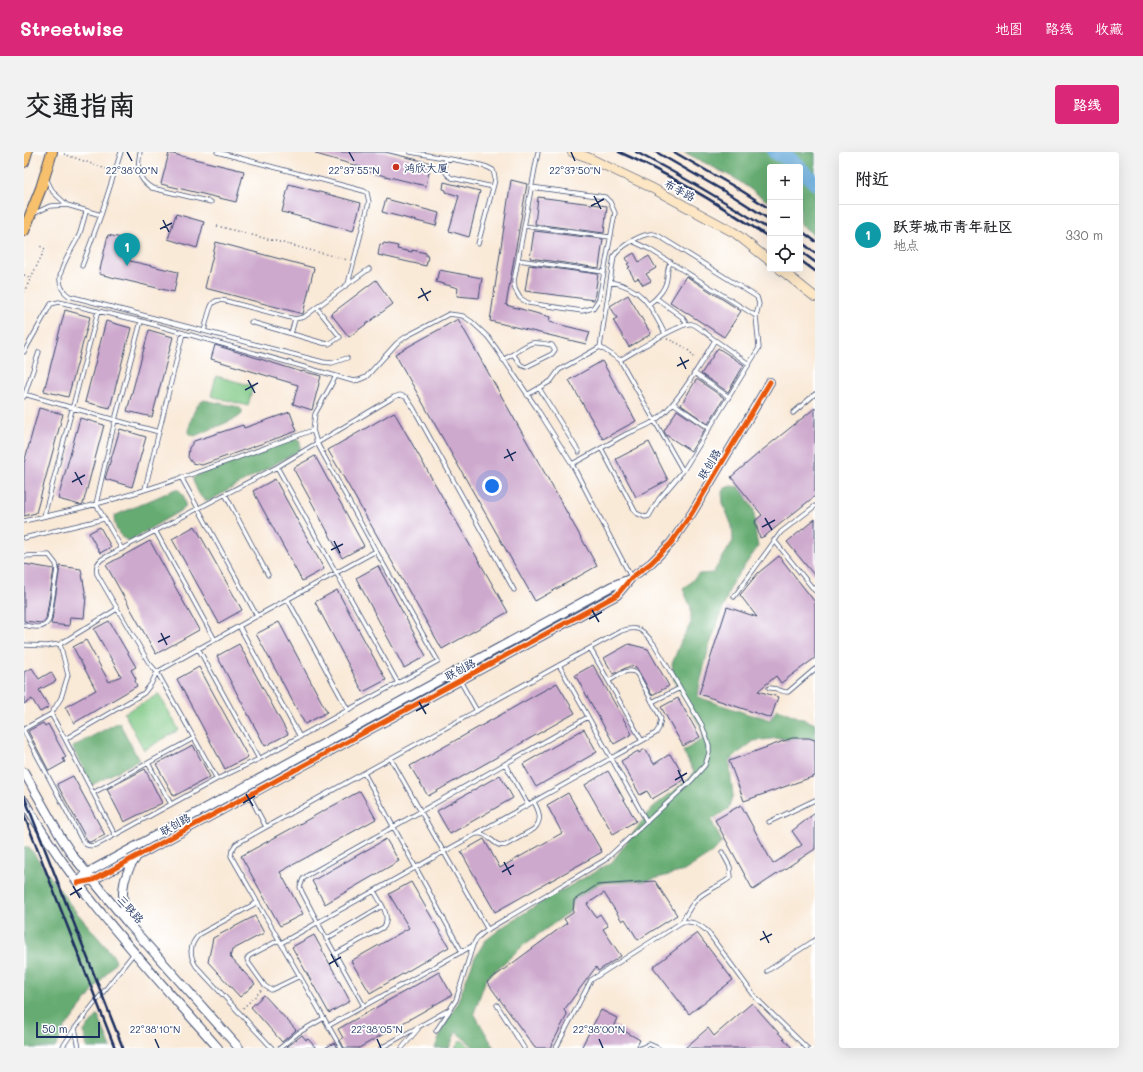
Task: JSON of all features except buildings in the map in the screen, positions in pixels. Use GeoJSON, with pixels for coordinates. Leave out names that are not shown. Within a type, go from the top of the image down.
{"type":"FeatureCollection","features":[{"type":"Feature","properties":{"kind":"main road"},"geometry":{"type":"LineString","coordinates":[[24,162],[27,152]]}},
{"type":"Feature","properties":{"kind":"main road"},"geometry":{"type":"LineString","coordinates":[[24,231],[52,152]]}},
{"type":"Feature","properties":{"kind":"main road","name":"布李路"},"geometry":{"type":"LineString","coordinates":[[572,152],[587,157],[650,187],[735,233],[767,259]]}},
{"type":"Feature","properties":{"kind":"main road"},"geometry":{"type":"LineString","coordinates":[[784,272],[815,297]]}},
{"type":"Feature","properties":{"kind":"street","name":"联创路"},"geometry":{"type":"LineString","coordinates":[[78,883],[93,880],[617,595],[631,578],[651,563],[671,543],[684,525],[770,382]]}},
{"type":"Feature","properties":{"kind":"street","name":"联创路"},"geometry":{"type":"LineString","coordinates":[[78,883],[86,872],[612,586],[631,578]]}},
{"type":"Feature","properties":{"kind":"street","name":"三联路"},"geometry":{"type":"LineString","coordinates":[[24,772],[60,836],[86,872],[135,931],[239,1048]]}},
{"type":"Feature","properties":{"kind":"street"},"geometry":{"type":"LineString","coordinates":[[24,802],[46,838],[78,883],[218,1048]]}},
{"type":"Feature","properties":{"kind":"street"},"geometry":{"type":"LineString","coordinates":[[135,931],[125,909],[123,884],[125,875],[130,865],[139,855]]}},
{"type":"Feature","properties":{"kind":"lane"},"geometry":{"type":"LineString","coordinates":[[82,266],[101,216],[121,152]]}},
{"type":"Feature","properties":{"kind":"lane"},"geometry":{"type":"LineString","coordinates":[[140,152],[139,175],[142,181],[147,185],[152,188],[211,202]]}},
{"type":"Feature","properties":{"kind":"lane"},"geometry":{"type":"LineString","coordinates":[[217,152],[367,193],[369,202],[348,284]]}},
{"type":"Feature","properties":{"kind":"lane"},"geometry":{"type":"LineString","coordinates":[[410,152],[473,163],[491,168],[494,173],[493,186],[478,244]]}},
{"type":"Feature","properties":{"kind":"lane"},"geometry":{"type":"LineString","coordinates":[[531,187],[605,197],[610,202],[614,213],[599,299],[593,308],[582,311],[528,303],[520,298],[515,290],[514,281],[531,187],[538,152]]}},
{"type":"Feature","properties":{"kind":"lane"},"geometry":{"type":"LineString","coordinates":[[445,158],[444,171],[452,178],[493,186]]}},
{"type":"Feature","properties":{"kind":"lane"},"geometry":{"type":"LineString","coordinates":[[45,175],[48,185],[67,205]]}},
{"type":"Feature","properties":{"kind":"lane"},"geometry":{"type":"LineString","coordinates":[[30,216],[50,206],[67,205],[101,216]]}},
{"type":"Feature","properties":{"kind":"lane"},"geometry":{"type":"LineString","coordinates":[[86,212],[80,233],[60,273],[60,281],[66,294],[76,298],[322,362],[332,363],[347,358]]}},
{"type":"Feature","properties":{"kind":"lane"},"geometry":{"type":"LineString","coordinates":[[524,226],[610,237]]}},
{"type":"Feature","properties":{"kind":"lane"},"geometry":{"type":"LineString","coordinates":[[600,347],[614,256],[621,247],[649,234],[659,236],[754,294],[759,301],[756,316],[759,348],[683,471],[659,499],[649,516],[645,517],[636,513],[601,448]]}},
{"type":"Feature","properties":{"kind":"lane"},"geometry":{"type":"LineString","coordinates":[[632,241],[671,262],[756,316]]}},
{"type":"Feature","properties":{"kind":"lane"},"geometry":{"type":"LineString","coordinates":[[518,260],[604,272]]}},
{"type":"Feature","properties":{"kind":"lane"},"geometry":{"type":"LineString","coordinates":[[649,304],[656,298],[666,283],[667,268],[671,262]]}},
{"type":"Feature","properties":{"kind":"lane"},"geometry":{"type":"LineString","coordinates":[[204,331],[213,303],[220,300],[295,319],[304,317],[369,269]]}},
{"type":"Feature","properties":{"kind":"lane"},"geometry":{"type":"LineString","coordinates":[[610,282],[622,284],[636,291],[649,304],[665,334]]}},
{"type":"Feature","properties":{"kind":"lane"},"geometry":{"type":"LineString","coordinates":[[656,298],[682,317],[686,323]]}},
{"type":"Feature","properties":{"kind":"lane"},"geometry":{"type":"LineString","coordinates":[[24,352],[52,304],[59,302],[141,321],[353,381],[359,380],[366,376],[397,343],[407,336],[450,314],[463,316],[488,337],[572,464],[631,578]]}},
{"type":"Feature","properties":{"kind":"lane"},"geometry":{"type":"LineString","coordinates":[[252,322],[329,344],[340,337],[317,308]]}},
{"type":"Feature","properties":{"kind":"lane"},"geometry":{"type":"LineString","coordinates":[[44,516],[98,311]]}},
{"type":"Feature","properties":{"kind":"lane"},"geometry":{"type":"LineString","coordinates":[[291,334],[295,319]]}},
{"type":"Feature","properties":{"kind":"lane"},"geometry":{"type":"LineString","coordinates":[[122,549],[96,504],[115,420],[141,321]]}},
{"type":"Feature","properties":{"kind":"lane"},"geometry":{"type":"LineString","coordinates":[[620,360],[686,323],[692,324],[749,364]]}},
{"type":"Feature","properties":{"kind":"lane"},"geometry":{"type":"LineString","coordinates":[[145,489],[183,333]]}},
{"type":"Feature","properties":{"kind":"lane"},"geometry":{"type":"LineString","coordinates":[[572,464],[654,421],[673,403],[715,340]]}},
{"type":"Feature","properties":{"kind":"lane"},"geometry":{"type":"LineString","coordinates":[[503,360],[527,344],[534,342],[552,345],[555,350],[552,354],[526,367],[520,365],[513,354]]}},
{"type":"Feature","properties":{"kind":"lane"},"geometry":{"type":"LineString","coordinates":[[600,347],[620,360],[683,471]]}},
{"type":"Feature","properties":{"kind":"lane"},"geometry":{"type":"LineString","coordinates":[[527,395],[551,381],[559,370],[600,347]]}},
{"type":"Feature","properties":{"kind":"lane"},"geometry":{"type":"LineString","coordinates":[[39,352],[24,395],[159,432]]}},
{"type":"Feature","properties":{"kind":"lane"},"geometry":{"type":"LineString","coordinates":[[695,372],[729,397]]}},
{"type":"Feature","properties":{"kind":"lane"},"geometry":{"type":"LineString","coordinates":[[60,644],[68,675],[61,698],[51,714],[24,730],[83,842],[86,845],[92,846],[217,779],[259,759],[438,662],[317,443],[312,430],[314,414],[336,376]]}},
{"type":"Feature","properties":{"kind":"lane"},"geometry":{"type":"LineString","coordinates":[[538,388],[579,452]]}},
{"type":"Feature","properties":{"kind":"lane"},"geometry":{"type":"LineString","coordinates":[[793,413],[815,394]]}},
{"type":"Feature","properties":{"kind":"lane"},"geometry":{"type":"LineString","coordinates":[[217,779],[157,672],[149,663],[96,570],[98,562],[102,559],[156,532],[277,467],[394,397],[400,395],[406,397],[414,409],[514,590]]}},
{"type":"Feature","properties":{"kind":"lane"},"geometry":{"type":"LineString","coordinates":[[673,403],[709,428]]}},
{"type":"Feature","properties":{"kind":"lane"},"geometry":{"type":"LineString","coordinates":[[24,521],[96,504],[181,478],[312,430]]}},
{"type":"Feature","properties":{"kind":"lane"},"geometry":{"type":"LineString","coordinates":[[277,467],[398,683]]}},
{"type":"Feature","properties":{"kind":"lane"},"geometry":{"type":"LineString","coordinates":[[181,478],[257,616]]}},
{"type":"Feature","properties":{"kind":"lane"},"geometry":{"type":"LineString","coordinates":[[225,494],[268,575]]}},
{"type":"Feature","properties":{"kind":"lane"},"geometry":{"type":"LineString","coordinates":[[734,597],[781,532],[815,506]]}},
{"type":"Feature","properties":{"kind":"lane"},"geometry":{"type":"LineString","coordinates":[[24,538],[104,519]]}},
{"type":"Feature","properties":{"kind":"lane"},"geometry":{"type":"LineString","coordinates":[[156,532],[215,640]]}},
{"type":"Feature","properties":{"kind":"lane"},"geometry":{"type":"LineString","coordinates":[[774,540],[815,591]]}},
{"type":"Feature","properties":{"kind":"lane"},"geometry":{"type":"LineString","coordinates":[[65,739],[144,693],[151,684],[157,672],[376,551]]}},
{"type":"Feature","properties":{"kind":"lane"},"geometry":{"type":"LineString","coordinates":[[24,556],[49,555],[56,564],[56,569],[50,620],[43,627],[24,625]]}},
{"type":"Feature","properties":{"kind":"lane"},"geometry":{"type":"LineString","coordinates":[[288,600],[348,710]]}},
{"type":"Feature","properties":{"kind":"lane"},"geometry":{"type":"LineString","coordinates":[[24,645],[47,646],[60,644],[117,609]]}},
{"type":"Feature","properties":{"kind":"lane"},"geometry":{"type":"LineString","coordinates":[[239,626],[300,737]]}},
{"type":"Feature","properties":{"kind":"lane"},"geometry":{"type":"LineString","coordinates":[[341,1048],[231,856],[232,850],[236,844],[621,631],[631,627],[640,629],[654,644],[702,725],[706,734],[709,749],[708,760],[692,781],[605,860],[477,938],[473,945],[456,1000],[436,1031]]}},
{"type":"Feature","properties":{"kind":"lane"},"geometry":{"type":"LineString","coordinates":[[198,648],[259,759]]}},
{"type":"Feature","properties":{"kind":"lane"},"geometry":{"type":"LineString","coordinates":[[590,648],[642,741]]}},
{"type":"Feature","properties":{"kind":"lane"},"geometry":{"type":"LineString","coordinates":[[559,665],[647,822]]}},
{"type":"Feature","properties":{"kind":"lane"},"geometry":{"type":"LineString","coordinates":[[769,688],[774,687],[784,692],[788,692],[815,669]]}},
{"type":"Feature","properties":{"kind":"lane"},"geometry":{"type":"LineString","coordinates":[[300,976],[275,990],[272,990],[266,986],[250,966],[247,959],[249,956],[318,923],[656,733],[661,718],[635,672],[627,671],[609,681]]}},
{"type":"Feature","properties":{"kind":"lane"},"geometry":{"type":"LineString","coordinates":[[455,672],[477,711]]}},
{"type":"Feature","properties":{"kind":"lane"},"geometry":{"type":"LineString","coordinates":[[652,702],[680,688]]}},
{"type":"Feature","properties":{"kind":"lane"},"geometry":{"type":"LineString","coordinates":[[51,714],[115,835]]}},
{"type":"Feature","properties":{"kind":"lane"},"geometry":{"type":"LineString","coordinates":[[364,1006],[326,939],[300,887],[303,879],[393,826],[588,717]]}},
{"type":"Feature","properties":{"kind":"lane"},"geometry":{"type":"LineString","coordinates":[[93,793],[194,738]]}},
{"type":"Feature","properties":{"kind":"lane"},"geometry":{"type":"LineString","coordinates":[[391,759],[488,930]]}},
{"type":"Feature","properties":{"kind":"lane"},"geometry":{"type":"LineString","coordinates":[[148,763],[171,804]]}},
{"type":"Feature","properties":{"kind":"lane"},"geometry":{"type":"LineString","coordinates":[[505,764],[528,805]]}},
{"type":"Feature","properties":{"kind":"lane"},"geometry":{"type":"LineString","coordinates":[[364,773],[462,952]]}},
{"type":"Feature","properties":{"kind":"lane"},"geometry":{"type":"LineString","coordinates":[[249,795],[266,827]]}},
{"type":"Feature","properties":{"kind":"lane"},"geometry":{"type":"LineString","coordinates":[[769,822],[815,800]]}},
{"type":"Feature","properties":{"kind":"lane"},"geometry":{"type":"LineString","coordinates":[[476,834],[486,835],[498,846],[502,847],[506,845],[538,826],[540,815],[534,802]]}},
{"type":"Feature","properties":{"kind":"lane"},"geometry":{"type":"LineString","coordinates":[[682,922],[697,898],[731,877],[730,867],[722,852]]}},
{"type":"Feature","properties":{"kind":"lane"},"geometry":{"type":"LineString","coordinates":[[335,954],[384,927],[387,923],[387,917],[374,891]]}},
{"type":"Feature","properties":{"kind":"lane"},"geometry":{"type":"LineString","coordinates":[[258,902],[200,934],[194,939],[190,954],[196,966],[272,1048]]}},
{"type":"Feature","properties":{"kind":"lane"},"geometry":{"type":"LineString","coordinates":[[326,939],[382,906]]}},
{"type":"Feature","properties":{"kind":"lane"},"geometry":{"type":"LineString","coordinates":[[556,1048],[591,980],[682,922],[691,921],[699,924],[707,931],[756,998],[807,1048]]}},
{"type":"Feature","properties":{"kind":"lane"},"geometry":{"type":"LineString","coordinates":[[767,970],[815,940]]}},
{"type":"Feature","properties":{"kind":"lane"},"geometry":{"type":"LineString","coordinates":[[328,1026],[473,945]]}},
{"type":"Feature","properties":{"kind":"lane"},"geometry":{"type":"LineString","coordinates":[[62,1048],[75,1028],[135,952]]}},
{"type":"Feature","properties":{"kind":"lane"},"geometry":{"type":"LineString","coordinates":[[497,1005],[524,1048]]}},
{"type":"Feature","properties":{"kind":"lane"},"geometry":{"type":"LineString","coordinates":[[381,1048],[450,1009]]}},
{"type":"Feature","properties":{"kind":"lane"},"geometry":{"type":"LineString","coordinates":[[280,1048],[298,1033],[324,1018]]}},
{"type":"Feature","properties":{"kind":"lane"},"geometry":{"type":"LineString","coordinates":[[402,1048],[420,1026]]}},
{"type":"Feature","properties":{"kind":"lane"},"geometry":{"type":"LineString","coordinates":[[75,1028],[79,1048]]}},
{"type":"Feature","properties":{"kind":"lane"},"geometry":{"type":"LineString","coordinates":[[641,1048],[649,1044],[658,1048]]}},
{"type":"Feature","properties":{"kind":"path"},"geometry":{"type":"LineString","coordinates":[[64,154],[115,172]]}},
{"type":"Feature","properties":{"kind":"path"},"geometry":{"type":"LineString","coordinates":[[217,226],[353,261]]}},
{"type":"Feature","properties":{"kind":"path"},"geometry":{"type":"LineString","coordinates":[[24,292],[45,249],[38,245]]}},
{"type":"Feature","properties":{"kind":"path"},"geometry":{"type":"LineString","coordinates":[[24,275],[31,278]]}},
{"type":"Feature","properties":{"kind":"path"},"geometry":{"type":"LineString","coordinates":[[659,338],[668,339],[679,344],[690,352],[694,358],[695,372]]}},
{"type":"Feature","properties":{"kind":"path"},"geometry":{"type":"LineString","coordinates":[[239,1012],[266,986]]}},
{"type":"Feature","properties":{"kind":"green space"},"geometry":{"type":"Polygon","coordinates":[[[684,152],[815,152],[815,236],[803,226],[803,164],[767,164],[767,201],[736,179],[684,152]]]}},
{"type":"Feature","properties":{"kind":"green space"},"geometry":{"type":"Polygon","coordinates":[[[216,376],[253,386],[248,406],[211,396],[216,376]]]}},
{"type":"Feature","properties":{"kind":"green space"},"geometry":{"type":"Polygon","coordinates":[[[204,400],[239,407],[242,410],[242,414],[237,418],[195,436],[189,434],[191,420],[195,410],[200,402],[204,400]]]}},
{"type":"Feature","properties":{"kind":"green space"},"geometry":{"type":"Polygon","coordinates":[[[296,439],[300,442],[300,450],[209,501],[203,499],[199,494],[193,481],[195,476],[296,439]]]}},
{"type":"Feature","properties":{"kind":"green space"},"geometry":{"type":"Polygon","coordinates":[[[731,486],[740,487],[754,510],[758,547],[732,583],[709,647],[698,697],[770,720],[777,709],[815,723],[815,744],[779,738],[754,741],[733,757],[730,770],[733,795],[728,809],[711,820],[722,842],[712,853],[684,871],[646,881],[599,883],[572,902],[570,912],[525,944],[486,979],[474,1013],[494,1048],[475,1048],[456,1032],[449,1048],[435,1048],[444,1025],[456,1006],[475,957],[485,941],[504,926],[540,903],[612,862],[652,808],[689,779],[694,772],[683,751],[703,739],[702,729],[674,681],[672,664],[681,641],[691,623],[691,608],[683,589],[699,574],[713,573],[733,541],[732,526],[723,503],[722,492],[725,488],[731,486]]]}},
{"type":"Feature","properties":{"kind":"green space"},"geometry":{"type":"Polygon","coordinates":[[[176,489],[181,492],[184,497],[185,508],[129,541],[125,540],[120,535],[116,528],[114,516],[176,489]]]}},
{"type":"Feature","properties":{"kind":"green space"},"geometry":{"type":"Polygon","coordinates":[[[159,694],[179,730],[144,750],[124,713],[159,694]]]}},
{"type":"Feature","properties":{"kind":"green space"},"geometry":{"type":"Polygon","coordinates":[[[119,722],[139,760],[92,785],[72,747],[119,722]]]}},
{"type":"Feature","properties":{"kind":"green space"},"geometry":{"type":"Polygon","coordinates":[[[24,847],[29,847],[72,907],[112,954],[116,961],[65,1028],[55,1048],[24,1048],[24,847]]]}},
{"type":"Feature","properties":{"kind":"green space"},"geometry":{"type":"Polygon","coordinates":[[[98,1015],[111,1048],[87,1048],[84,1031],[98,1015]]]}},
{"type":"Feature","properties":{"kind":"green space"},"geometry":{"type":"Polygon","coordinates":[[[461,1040],[472,1048],[455,1048],[461,1040]]]}},
{"type":"Feature","properties":{"kind":"waterway"},"geometry":{"type":"LineString","coordinates":[[775,152],[796,164]]}},
{"type":"Feature","properties":{"kind":"waterway"},"geometry":{"type":"LineString","coordinates":[[803,171],[815,183]]}},
{"type":"Feature","properties":{"kind":"railway"},"geometry":{"type":"LineString","coordinates":[[619,152],[639,161],[696,192],[734,214],[767,236]]}},
{"type":"Feature","properties":{"kind":"railway"},"geometry":{"type":"LineString","coordinates":[[636,152],[670,170],[767,228]]}},
{"type":"Feature","properties":{"kind":"railway"},"geometry":{"type":"LineString","coordinates":[[656,152],[736,198],[767,218]]}},
{"type":"Feature","properties":{"kind":"railway"},"geometry":{"type":"LineString","coordinates":[[674,152],[767,207]]}},
{"type":"Feature","properties":{"kind":"railway"},"geometry":{"type":"LineString","coordinates":[[803,232],[815,241]]}},
{"type":"Feature","properties":{"kind":"railway"},"geometry":{"type":"LineString","coordinates":[[803,243],[815,253]]}},
{"type":"Feature","properties":{"kind":"railway"},"geometry":{"type":"LineString","coordinates":[[803,253],[815,262]]}},
{"type":"Feature","properties":{"kind":"railway"},"geometry":{"type":"LineString","coordinates":[[803,262],[815,271]]}},
{"type":"Feature","properties":{"kind":"railway"},"geometry":{"type":"LineString","coordinates":[[24,796],[123,1048]]}},
{"type":"Feature","properties":{"kind":"railway"},"geometry":{"type":"LineString","coordinates":[[24,815],[115,1048]]}},
{"type":"Feature","properties":{"kind":"cycle path"},"geometry":{"type":"LineString","coordinates":[[78,883],[93,880],[617,595],[631,578],[651,563],[671,543],[692,513],[770,382]]}},
{"type":"Feature","properties":{"kind":"place","name":"鸿欣大厦"},"geometry":{"type":"Point","coordinates":[396,167]}},
{"type":"Feature","properties":{"kind":"place","name":"跃芽城市青年社区"},"geometry":{"type":"Point","coordinates":[127,266]}}]}
